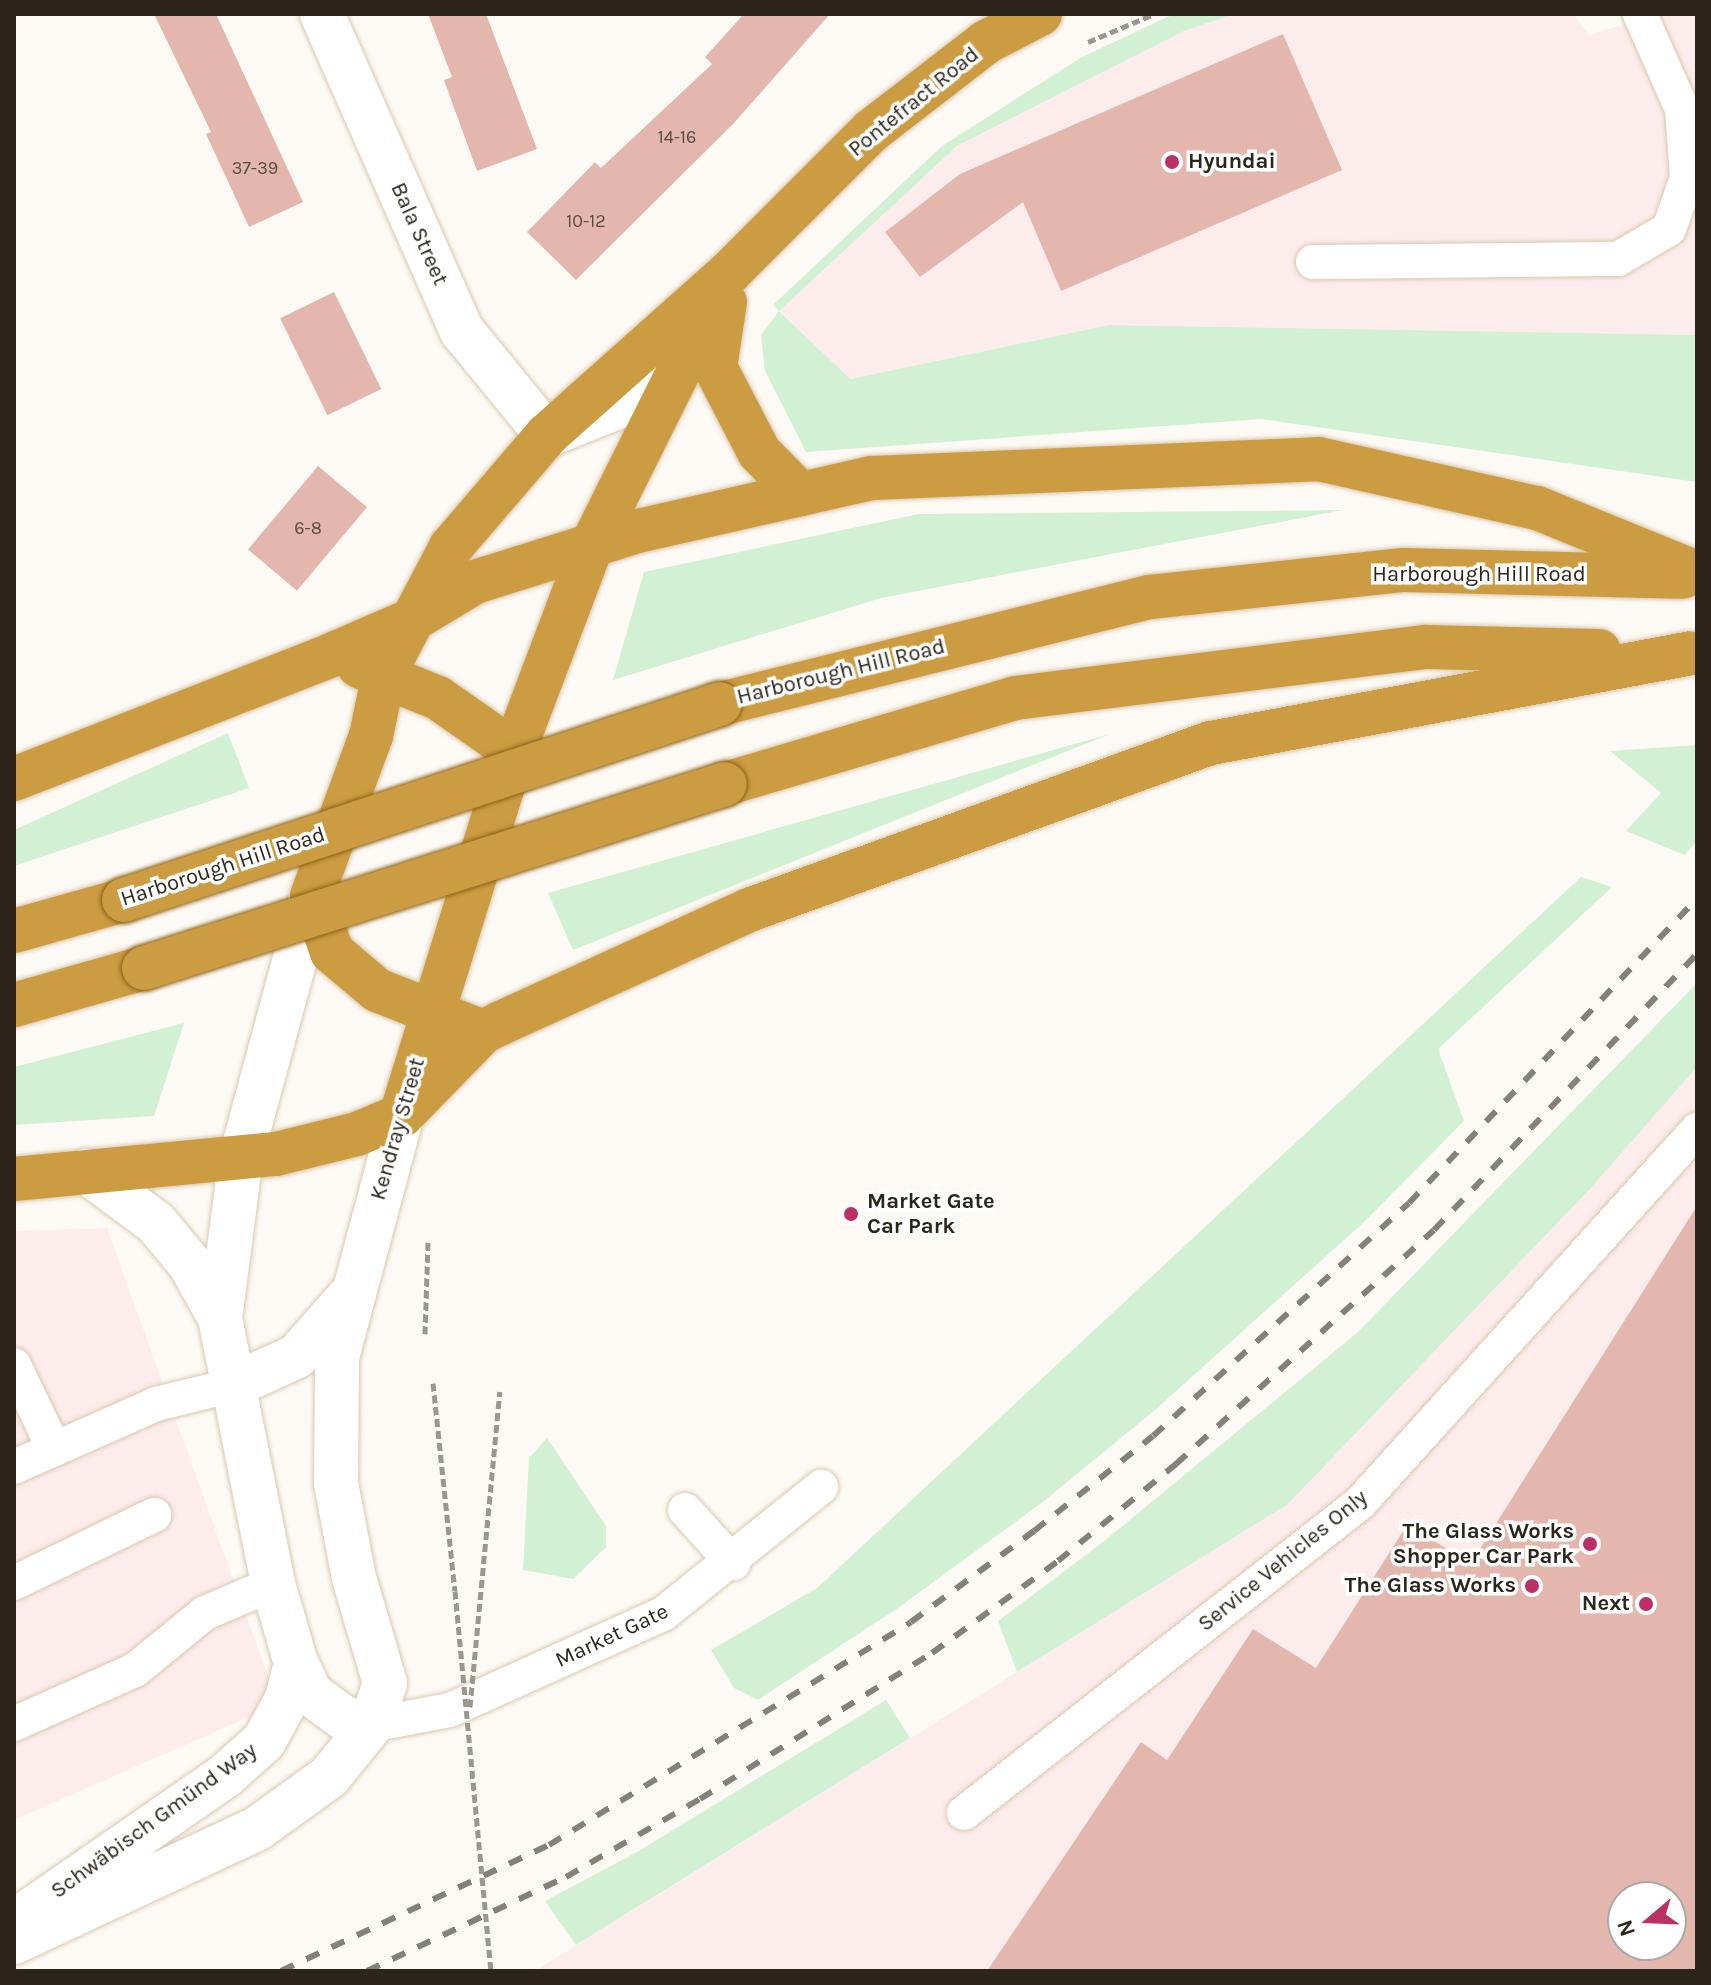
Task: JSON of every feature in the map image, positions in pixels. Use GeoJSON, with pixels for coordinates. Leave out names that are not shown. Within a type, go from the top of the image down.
{"type":"FeatureCollection","features":[{"type":"Feature","properties":{"kind":"highway","name":"Pontefract Road"},"geometry":{"type":"LineString","coordinates":[[412,620],[451,547],[547,435],[730,272],[871,131],[986,42],[1040,14]]}},
{"type":"Feature","properties":{"kind":"highway","name":"Pontefract Road"},"geometry":{"type":"LineString","coordinates":[[591,547],[693,336],[730,272]]}},
{"type":"Feature","properties":{"kind":"highway"},"geometry":{"type":"LineString","coordinates":[[730,272],[715,367],[759,452],[800,494]]}},
{"type":"Feature","properties":{"kind":"highway"},"geometry":{"type":"LineString","coordinates":[[14,779],[329,656],[412,620],[475,582],[638,531],[871,478],[1319,459],[1537,508],[1697,575]]}},
{"type":"Feature","properties":{"kind":"highway","name":"Kendray Street"},"geometry":{"type":"LineString","coordinates":[[402,1115],[514,751],[591,547]]}},
{"type":"Feature","properties":{"kind":"highway","name":"Harborough Hill Road"},"geometry":{"type":"LineString","coordinates":[[14,931],[124,900],[720,704],[1150,597],[1404,570],[1697,575]]}},
{"type":"Feature","properties":{"kind":"highway"},"geometry":{"type":"LineString","coordinates":[[412,620],[384,674],[371,736],[312,896],[332,952],[377,990],[483,1032]]}},
{"type":"Feature","properties":{"kind":"highway"},"geometry":{"type":"LineString","coordinates":[[14,1005],[144,968],[725,784],[1015,698],[1426,647],[1694,653]]}},
{"type":"Feature","properties":{"kind":"highway"},"geometry":{"type":"LineString","coordinates":[[14,1179],[276,1154],[357,1134],[402,1115],[483,1032],[749,910],[1211,743],[1694,653]]}},
{"type":"Feature","properties":{"kind":"highway"},"geometry":{"type":"LineString","coordinates":[[329,656],[384,674],[472,718],[514,751]]}},
{"type":"Feature","properties":{"kind":"street","name":"Bala Street"},"geometry":{"type":"LineString","coordinates":[[322,14],[462,331],[547,435]]}},
{"type":"Feature","properties":{"kind":"street","name":"Pontefract Road"},"geometry":{"type":"LineString","coordinates":[[547,435],[615,408],[693,336]]}},
{"type":"Feature","properties":{"kind":"street"},"geometry":{"type":"LineString","coordinates":[[220,1318],[241,1157],[312,896]]}},
{"type":"Feature","properties":{"kind":"street","name":"Kendray Street"},"geometry":{"type":"LineString","coordinates":[[371,1725],[385,1683],[354,1578],[336,1484],[337,1357],[351,1294],[402,1115]]}},
{"type":"Feature","properties":{"kind":"street"},"geometry":{"type":"LineString","coordinates":[[86,1171],[156,1223],[190,1264],[220,1318],[273,1584],[296,1663],[311,1694],[344,1718],[371,1725]]}},
{"type":"Feature","properties":{"kind":"street"},"geometry":{"type":"LineString","coordinates":[[234,1385],[297,1356],[351,1294]]}},
{"type":"Feature","properties":{"kind":"street","name":"Schwäbisch Gmünd Way"},"geometry":{"type":"LineString","coordinates":[[14,1922],[226,1775],[264,1741],[287,1699],[296,1663]]}},
{"type":"Feature","properties":{"kind":"street","name":"Schwäbisch Gmünd Way"},"geometry":{"type":"LineString","coordinates":[[14,1942],[258,1828],[329,1777],[371,1725]]}},
{"type":"Feature","properties":{"kind":"lane"},"geometry":{"type":"LineString","coordinates":[[1313,262],[1618,259],[1669,229],[1687,178],[1682,109],[1640,14]]}},
{"type":"Feature","properties":{"kind":"lane","name":"Service Vehicles Only"},"geometry":{"type":"LineString","coordinates":[[964,1813],[1360,1503],[1697,1130]]}},
{"type":"Feature","properties":{"kind":"lane"},"geometry":{"type":"LineString","coordinates":[[14,1365],[54,1449]]}},
{"type":"Feature","properties":{"kind":"lane"},"geometry":{"type":"LineString","coordinates":[[14,1467],[156,1404],[234,1385]]}},
{"type":"Feature","properties":{"kind":"lane","name":"Market Gate"},"geometry":{"type":"LineString","coordinates":[[371,1725],[450,1710],[639,1626],[689,1599],[821,1487]]}},
{"type":"Feature","properties":{"kind":"lane"},"geometry":{"type":"LineString","coordinates":[[685,1510],[733,1563]]}},
{"type":"Feature","properties":{"kind":"lane"},"geometry":{"type":"LineString","coordinates":[[14,1583],[154,1515]]}},
{"type":"Feature","properties":{"kind":"lane"},"geometry":{"type":"LineString","coordinates":[[14,1724],[135,1670],[205,1613],[273,1584]]}},
{"type":"Feature","properties":{"kind":"path"},"geometry":{"type":"LineString","coordinates":[[1080,46],[1154,14]]}},
{"type":"Feature","properties":{"kind":"path"},"geometry":{"type":"LineString","coordinates":[[425,1334],[428,1239]]}},
{"type":"Feature","properties":{"kind":"path"},"geometry":{"type":"LineString","coordinates":[[433,1383],[469,1720],[491,1971]]}},
{"type":"Feature","properties":{"kind":"path"},"geometry":{"type":"LineString","coordinates":[[469,1720],[500,1391]]}},
{"type":"Feature","properties":{"kind":"shaded area"},"geometry":{"type":"Polygon","coordinates":[[[1235,14],[1573,14],[1589,35],[1659,14],[1697,14],[1697,335],[1109,325],[849,379],[779,310],[957,146],[1184,31],[1235,14]]]}},
{"type":"Feature","properties":{"kind":"shaded area"},"geometry":{"type":"Polygon","coordinates":[[[1697,1067],[1697,1971],[535,1971],[1288,1504],[1590,1189],[1697,1067]]]}},
{"type":"Feature","properties":{"kind":"shaded area"},"geometry":{"type":"Polygon","coordinates":[[[107,1228],[278,1704],[14,1820],[14,1231],[107,1228]]]}},
{"type":"Feature","properties":{"kind":"green space"},"geometry":{"type":"Polygon","coordinates":[[[1174,14],[1235,14],[1184,31],[957,146],[779,311],[773,305],[942,146],[1082,57],[1174,14]]]}},
{"type":"Feature","properties":{"kind":"green space"},"geometry":{"type":"Polygon","coordinates":[[[779,311],[850,379],[1109,325],[1697,335],[1697,482],[1262,419],[806,452],[765,371],[761,335],[779,311]]]}},
{"type":"Feature","properties":{"kind":"green space"},"geometry":{"type":"Polygon","coordinates":[[[1343,510],[881,598],[613,680],[644,572],[919,514],[1343,510]]]}},
{"type":"Feature","properties":{"kind":"green space"},"geometry":{"type":"Polygon","coordinates":[[[228,733],[249,788],[14,866],[14,830],[228,733]]]}},
{"type":"Feature","properties":{"kind":"green space"},"geometry":{"type":"Polygon","coordinates":[[[1110,734],[573,950],[548,893],[1110,734]]]}},
{"type":"Feature","properties":{"kind":"green space"},"geometry":{"type":"Polygon","coordinates":[[[1697,745],[1697,841],[1685,855],[1626,831],[1661,793],[1610,751],[1697,745]]]}},
{"type":"Feature","properties":{"kind":"green space"},"geometry":{"type":"Polygon","coordinates":[[[1581,877],[1612,887],[1438,1049],[1464,1121],[1363,1223],[1155,1410],[1044,1501],[898,1608],[758,1700],[734,1688],[711,1650],[817,1588],[1581,877]]]}},
{"type":"Feature","properties":{"kind":"green space"},"geometry":{"type":"Polygon","coordinates":[[[1697,983],[1697,1067],[1590,1189],[1288,1504],[1017,1672],[998,1621],[1103,1542],[1358,1332],[1697,983]]]}},
{"type":"Feature","properties":{"kind":"green space"},"geometry":{"type":"Polygon","coordinates":[[[184,1023],[154,1116],[14,1125],[14,1067],[184,1023]]]}},
{"type":"Feature","properties":{"kind":"green space"},"geometry":{"type":"Polygon","coordinates":[[[547,1438],[606,1526],[606,1547],[573,1579],[523,1570],[529,1458],[547,1438]]]}},
{"type":"Feature","properties":{"kind":"green space"},"geometry":{"type":"Polygon","coordinates":[[[886,1700],[910,1738],[576,1945],[545,1901],[637,1852],[886,1700]]]}},
{"type":"Feature","properties":{"kind":"building"},"geometry":{"type":"Polygon","coordinates":[[[154,14],[216,14],[303,202],[249,227],[206,134],[211,132],[154,14]]]}},
{"type":"Feature","properties":{"kind":"building"},"geometry":{"type":"Polygon","coordinates":[[[428,14],[486,14],[537,149],[477,171],[444,80],[452,77],[428,14]]]}},
{"type":"Feature","properties":{"kind":"building"},"geometry":{"type":"Polygon","coordinates":[[[744,14],[830,14],[734,123],[576,280],[527,232],[595,162],[601,168],[712,64],[705,57],[744,14]]]}},
{"type":"Feature","properties":{"kind":"building","name":"Hyundai"},"geometry":{"type":"Polygon","coordinates":[[[1283,34],[1342,170],[1061,291],[1023,202],[920,277],[885,232],[960,174],[1283,34]]]}},
{"type":"Feature","properties":{"kind":"building"},"geometry":{"type":"Polygon","coordinates":[[[334,292],[381,389],[327,415],[280,318],[334,292]]]}},
{"type":"Feature","properties":{"kind":"building"},"geometry":{"type":"Polygon","coordinates":[[[318,466],[367,507],[297,591],[248,549],[318,466]]]}},
{"type":"Feature","properties":{"kind":"building","name":"The Glass Works"},"geometry":{"type":"Polygon","coordinates":[[[1697,1206],[1697,1971],[987,1971],[1141,1742],[1167,1760],[1253,1629],[1316,1668],[1407,1525],[1471,1563],[1697,1206]]]}},
{"type":"Feature","properties":{"kind":"railway"},"geometry":{"type":"LineString","coordinates":[[281,1971],[549,1845],[911,1622],[1034,1531],[1153,1436],[1409,1203],[1697,898]]}},
{"type":"Feature","properties":{"kind":"railway"},"geometry":{"type":"LineString","coordinates":[[367,1971],[566,1877],[700,1799],[932,1653],[1058,1561],[1176,1464],[1434,1230],[1697,954]]}},
{"type":"Feature","properties":{"kind":"place","name":"Hyundai"},"geometry":{"type":"Point","coordinates":[1172,162]}},
{"type":"Feature","properties":{"kind":"place","name":"Market Gate Car Park"},"geometry":{"type":"Point","coordinates":[851,1214]}},
{"type":"Feature","properties":{"kind":"place","name":"The Glass Works Shopper Car Park"},"geometry":{"type":"Point","coordinates":[1590,1544]}},
{"type":"Feature","properties":{"kind":"place","name":"The Glass Works"},"geometry":{"type":"Point","coordinates":[1532,1586]}},
{"type":"Feature","properties":{"kind":"place","name":"Next"},"geometry":{"type":"Point","coordinates":[1646,1604]}}]}
